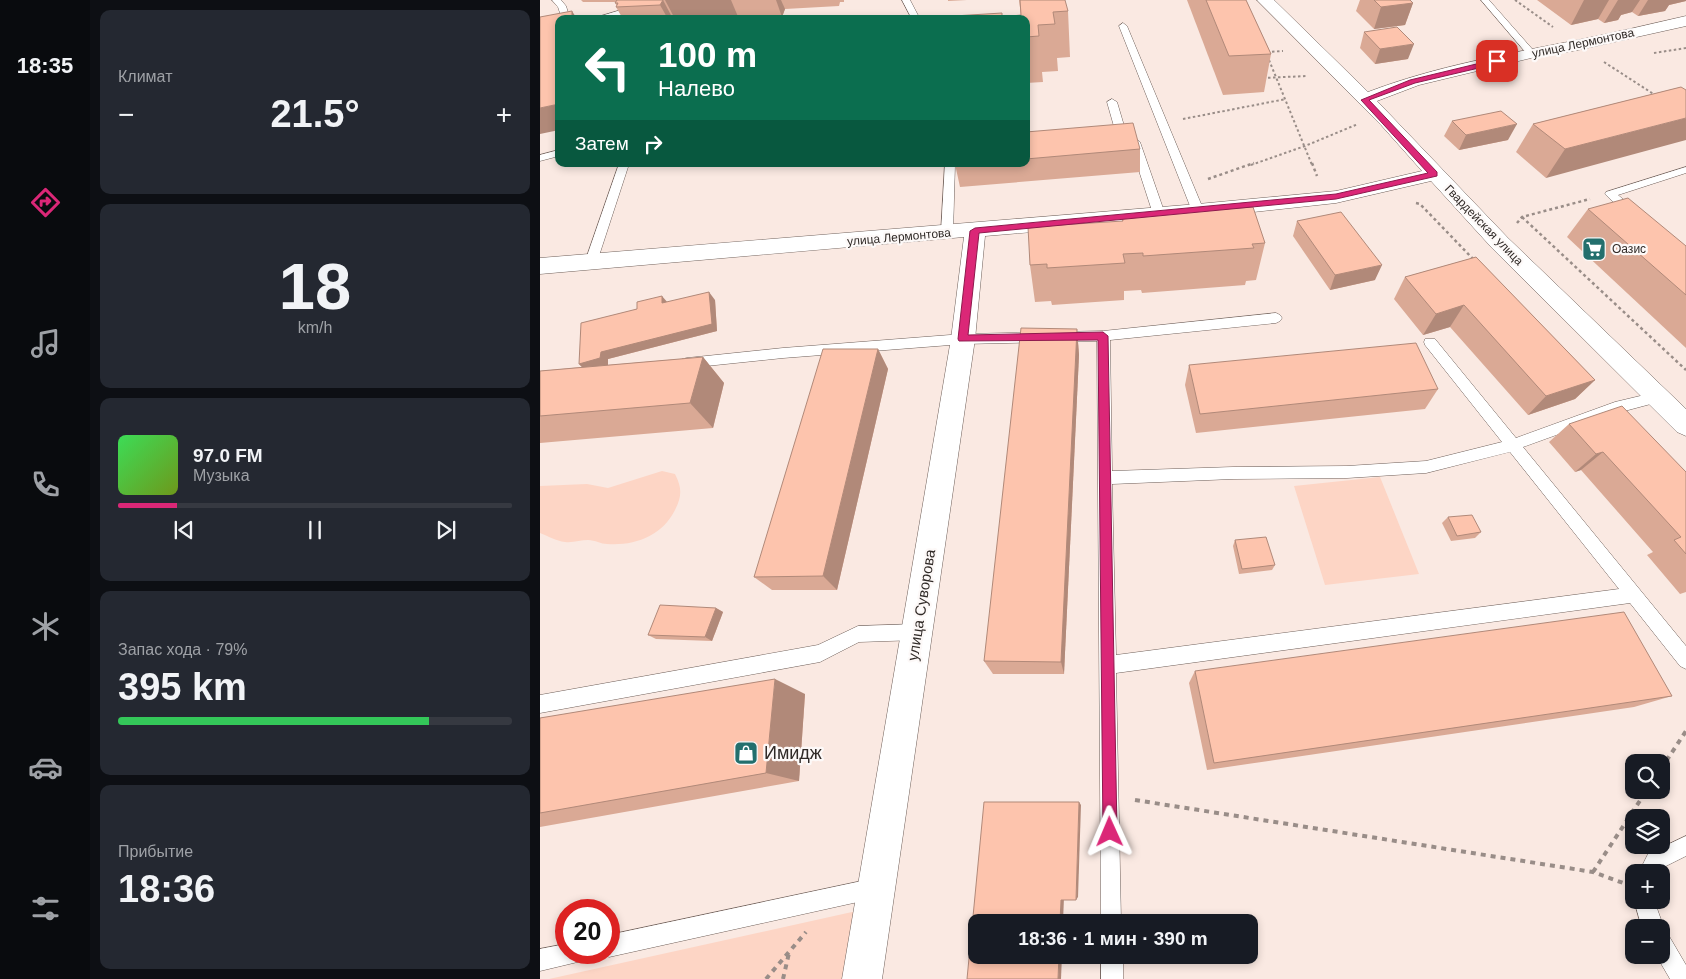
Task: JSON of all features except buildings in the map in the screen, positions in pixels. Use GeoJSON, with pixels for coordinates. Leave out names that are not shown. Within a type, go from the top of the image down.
{"type":"FeatureCollection","features":[{"type":"Feature","properties":{"kind":"street"},"geometry":{"type":"LineString","coordinates":[[616,15],[642,4],[674,0]]}},
{"type":"Feature","properties":{"kind":"street","name":"Гвардейская улица"},"geometry":{"type":"LineString","coordinates":[[1265,0],[1387,121],[1434,174],[1500,243],[1686,425]]}},
{"type":"Feature","properties":{"kind":"street","name":"улица Лермонтова"},"geometry":{"type":"LineString","coordinates":[[1364,100],[1413,81],[1686,21]]}},
{"type":"Feature","properties":{"kind":"street","name":"улица Лермонтова"},"geometry":{"type":"LineString","coordinates":[[540,266],[961,232],[1336,197],[1434,174]]}},
{"type":"Feature","properties":{"kind":"street","name":"улица Суворова"},"geometry":{"type":"LineString","coordinates":[[862,979],[963,339],[961,232]]}},
{"type":"Feature","properties":{"kind":"lane"},"geometry":{"type":"LineString","coordinates":[[556,0],[562,6],[565,15]]}},
{"type":"Feature","properties":{"kind":"lane"},"geometry":{"type":"LineString","coordinates":[[906,0],[914,15]]}},
{"type":"Feature","properties":{"kind":"lane"},"geometry":{"type":"LineString","coordinates":[[1485,0],[1531,54]]}},
{"type":"Feature","properties":{"kind":"lane"},"geometry":{"type":"LineString","coordinates":[[1123,26],[1198,211]]}},
{"type":"Feature","properties":{"kind":"lane"},"geometry":{"type":"LineString","coordinates":[[1112,102],[1120,130],[1135,142],[1159,214]]}},
{"type":"Feature","properties":{"kind":"lane"},"geometry":{"type":"LineString","coordinates":[[1110,140],[1129,138]]}},
{"type":"Feature","properties":{"kind":"lane"},"geometry":{"type":"LineString","coordinates":[[540,158],[555,154]]}},
{"type":"Feature","properties":{"kind":"lane"},"geometry":{"type":"LineString","coordinates":[[591,262],[623,167]]}},
{"type":"Feature","properties":{"kind":"lane"},"geometry":{"type":"LineString","coordinates":[[950,167],[961,232]]}},
{"type":"Feature","properties":{"kind":"lane"},"geometry":{"type":"LineString","coordinates":[[1610,194],[1686,170]]}},
{"type":"Feature","properties":{"kind":"lane"},"geometry":{"type":"LineString","coordinates":[[1610,194],[1645,224]]}},
{"type":"Feature","properties":{"kind":"lane"},"geometry":{"type":"LineString","coordinates":[[676,365],[783,353],[963,339],[1103,336],[1276,318]]}},
{"type":"Feature","properties":{"kind":"lane"},"geometry":{"type":"LineString","coordinates":[[1103,336],[1111,914]]}},
{"type":"Feature","properties":{"kind":"lane"},"geometry":{"type":"LineString","coordinates":[[1430,342],[1633,595],[1683,651]]}},
{"type":"Feature","properties":{"kind":"lane"},"geometry":{"type":"LineString","coordinates":[[1104,478],[1233,472],[1347,472],[1426,467],[1512,445],[1615,408],[1657,397]]}},
{"type":"Feature","properties":{"kind":"lane"},"geometry":{"type":"LineString","coordinates":[[1108,665],[1633,595]]}},
{"type":"Feature","properties":{"kind":"lane"},"geometry":{"type":"LineString","coordinates":[[540,704],[820,653],[858,634],[917,632]]}},
{"type":"Feature","properties":{"kind":"lane"},"geometry":{"type":"LineString","coordinates":[[1653,864],[1655,861],[1686,846]]}},
{"type":"Feature","properties":{"kind":"lane"},"geometry":{"type":"LineString","coordinates":[[620,944],[832,900],[876,888]]}},
{"type":"Feature","properties":{"kind":"lane"},"geometry":{"type":"LineString","coordinates":[[540,960],[555,957]]}},
{"type":"Feature","properties":{"kind":"lane"},"geometry":{"type":"LineString","coordinates":[[1670,959],[1682,979]]}},
{"type":"Feature","properties":{"kind":"lane"},"geometry":{"type":"LineString","coordinates":[[1112,964],[1112,979]]}},
{"type":"Feature","properties":{"kind":"path"},"geometry":{"type":"LineString","coordinates":[[1266,52],[1318,179]]}},
{"type":"Feature","properties":{"kind":"path"},"geometry":{"type":"LineString","coordinates":[[1258,79],[1338,74]]}},
{"type":"Feature","properties":{"kind":"path"},"geometry":{"type":"LineString","coordinates":[[1163,122],[1286,99]]}},
{"type":"Feature","properties":{"kind":"path"},"geometry":{"type":"LineString","coordinates":[[1189,185],[1305,146],[1360,124],[1365,124]]}},
{"type":"Feature","properties":{"kind":"path"},"geometry":{"type":"LineString","coordinates":[[1466,252],[1500,243],[1522,217],[1610,194]]}},
{"type":"Feature","properties":{"kind":"path"},"geometry":{"type":"LineString","coordinates":[[1420,204],[1480,266]]}},
{"type":"Feature","properties":{"kind":"path"},"geometry":{"type":"LineString","coordinates":[[1522,217],[1686,370]]}},
{"type":"Feature","properties":{"kind":"path"},"geometry":{"type":"LineString","coordinates":[[1670,755],[1686,731]]}},
{"type":"Feature","properties":{"kind":"path"},"geometry":{"type":"LineString","coordinates":[[1110,796],[1594,872],[1625,883]]}},
{"type":"Feature","properties":{"kind":"path"},"geometry":{"type":"LineString","coordinates":[[1594,872],[1641,799]]}},
{"type":"Feature","properties":{"kind":"path"},"geometry":{"type":"LineString","coordinates":[[766,979],[832,900]]}},
{"type":"Feature","properties":{"kind":"path"},"geometry":{"type":"LineString","coordinates":[[783,979],[789,952]]}},
{"type":"Feature","properties":{"kind":"shaded area"},"geometry":{"type":"Polygon","coordinates":[[[662,471],[675,474],[680,488],[679,500],[675,510],[663,527],[647,538],[628,543],[607,544],[588,540],[565,542],[555,540],[540,533],[540,486],[587,484],[608,488],[662,471]]]}},
{"type":"Feature","properties":{"kind":"shaded area"},"geometry":{"type":"Polygon","coordinates":[[[1380,477],[1419,574],[1325,585],[1294,486],[1380,477]]]}},
{"type":"Feature","properties":{"kind":"shaded area"},"geometry":{"type":"Polygon","coordinates":[[[861,910],[848,979],[549,979],[861,910]]]}},
{"type":"Feature","properties":{"kind":"place","name":"Оазис"},"geometry":{"type":"Point","coordinates":[1594,249]}},
{"type":"Feature","properties":{"kind":"place","name":"Имидж"},"geometry":{"type":"Point","coordinates":[746,753]}},
{"type":"Feature","properties":{"kind":"route"},"geometry":{"type":"LineString","coordinates":[[1110,832],[1103,336],[963,339],[975,231],[1336,197],[1434,174],[1387,121],[1364,100],[1413,81],[1497,61]]}}]}
